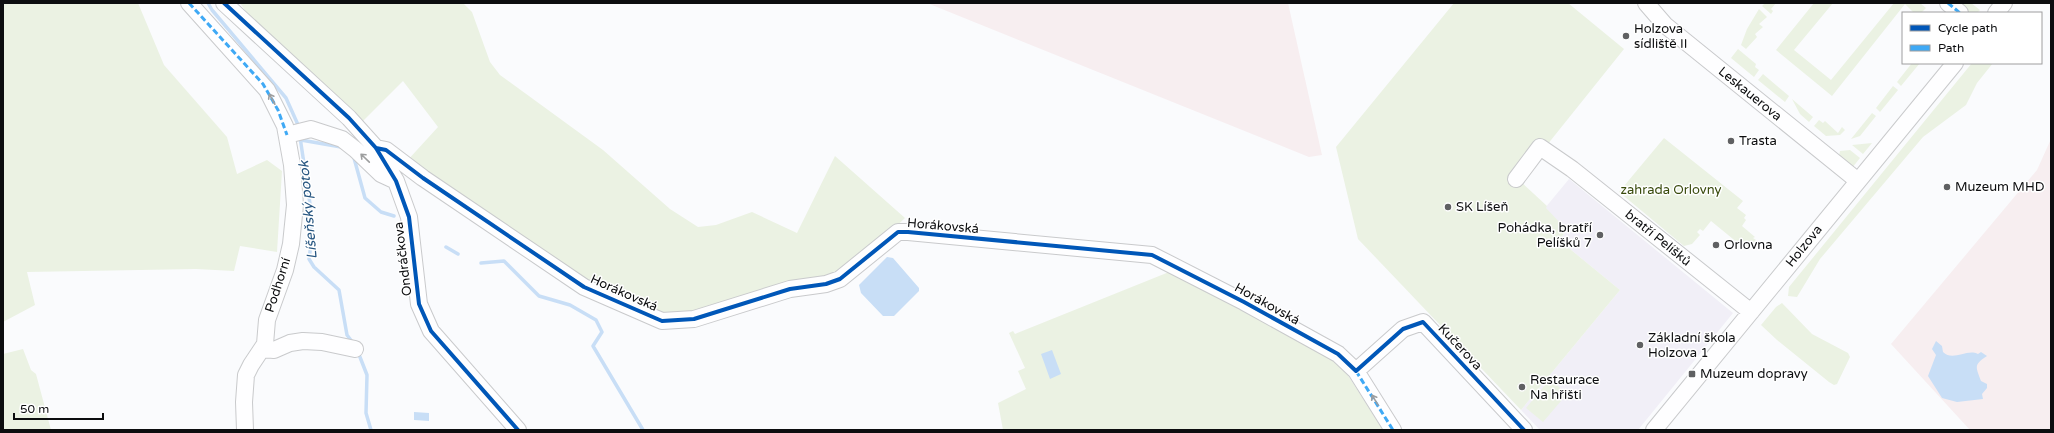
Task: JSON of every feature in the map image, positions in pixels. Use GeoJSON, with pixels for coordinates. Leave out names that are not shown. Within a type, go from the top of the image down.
{"type":"FeatureCollection","features":[{"type":"Feature","properties":{"kind":"street"},"geometry":{"type":"LineString","coordinates":[[189,3],[263,84],[278,110],[297,132],[322,131],[342,139],[381,174],[396,181]]}},
{"type":"Feature","properties":{"kind":"street","name":"Ondráčkova"},"geometry":{"type":"LineString","coordinates":[[224,3],[349,118],[376,148],[396,181],[409,217],[419,304],[431,331],[518,430]]}},
{"type":"Feature","properties":{"kind":"street","name":"Leskauerova"},"geometry":{"type":"LineString","coordinates":[[1646,3],[1665,25],[1858,181]]}},
{"type":"Feature","properties":{"kind":"street"},"geometry":{"type":"LineString","coordinates":[[1948,3],[1959,12]]}},
{"type":"Feature","properties":{"kind":"street"},"geometry":{"type":"LineString","coordinates":[[1997,12],[2004,3]]}},
{"type":"Feature","properties":{"kind":"street","name":"Holzova"},"geometry":{"type":"LineString","coordinates":[[1654,430],[1954,64]]}},
{"type":"Feature","properties":{"kind":"street","name":"Podhorní"},"geometry":{"type":"LineString","coordinates":[[245,430],[244,402],[246,375],[251,365],[263,349],[266,339],[267,320],[285,270],[293,231],[297,132]]}},
{"type":"Feature","properties":{"kind":"street","name":"bratří Pelíšků"},"geometry":{"type":"LineString","coordinates":[[1516,180],[1540,147],[1572,169],[1751,312]]}},
{"type":"Feature","properties":{"kind":"street","name":"Horákovská"},"geometry":{"type":"LineString","coordinates":[[376,148],[386,150],[423,178],[584,287],[662,321],[694,319],[790,289],[826,284],[840,279],[898,232],[1152,255],[1244,302],[1338,354],[1356,371],[1392,430]]}},
{"type":"Feature","properties":{"kind":"street","name":"Kučerova"},"geometry":{"type":"LineString","coordinates":[[1356,371],[1403,329],[1423,322],[1524,430]]}},
{"type":"Feature","properties":{"kind":"street"},"geometry":{"type":"LineString","coordinates":[[263,349],[274,350],[290,343],[303,341],[322,342],[355,349]]}},
{"type":"Feature","properties":{"kind":"shaded area"},"geometry":{"type":"Polygon","coordinates":[[[927,3],[1288,3],[1322,155],[1309,157],[927,3]]]}},
{"type":"Feature","properties":{"kind":"shaded area"},"geometry":{"type":"Polygon","coordinates":[[[2051,139],[2051,430],[1970,430],[1891,344],[2037,170],[2051,139]]]}},
{"type":"Feature","properties":{"kind":"shaded area","name":"Základní škola Holzova 1"},"geometry":{"type":"Polygon","coordinates":[[[1569,179],[1733,313],[1638,430],[1540,430],[1521,410],[1620,290],[1559,240],[1567,230],[1545,208],[1569,179]]]}},
{"type":"Feature","properties":{"kind":"green space"},"geometry":{"type":"Polygon","coordinates":[[[3,3],[138,3],[164,65],[227,137],[237,174],[267,160],[282,171],[277,252],[240,246],[234,271],[196,269],[27,272],[35,305],[3,322],[3,3]]]}},
{"type":"Feature","properties":{"kind":"green space"},"geometry":{"type":"Polygon","coordinates":[[[240,3],[463,3],[472,12],[490,62],[500,75],[603,150],[670,209],[698,227],[716,225],[752,212],[797,233],[835,156],[905,218],[851,269],[700,314],[671,317],[587,283],[406,162],[438,127],[403,81],[363,121],[251,19],[240,3]]]}},
{"type":"Feature","properties":{"kind":"green space","name":"SK Líšeň"},"geometry":{"type":"Polygon","coordinates":[[[1454,3],[1568,3],[1624,49],[1519,180],[1547,206],[1546,208],[1567,230],[1559,240],[1620,290],[1521,410],[1358,239],[1336,147],[1454,3]]]}},
{"type":"Feature","properties":{"kind":"green space"},"geometry":{"type":"Polygon","coordinates":[[[1765,3],[1776,3],[1771,9],[1773,11],[1771,14],[1762,6],[1765,3]]]}},
{"type":"Feature","properties":{"kind":"green space"},"geometry":{"type":"Polygon","coordinates":[[[1814,3],[1833,3],[1794,50],[1831,80],[1894,3],[1920,3],[1926,8],[1922,12],[1913,12],[1905,4],[1832,96],[1776,50],[1814,3]]]}},
{"type":"Feature","properties":{"kind":"green space"},"geometry":{"type":"Polygon","coordinates":[[[1957,3],[1971,3],[1980,10],[1978,12],[1968,12],[1957,3]]]}},
{"type":"Feature","properties":{"kind":"green space"},"geometry":{"type":"Polygon","coordinates":[[[1759,9],[1767,17],[1759,24],[1763,27],[1755,34],[1757,37],[1746,49],[1741,45],[1747,29],[1759,9]]]}},
{"type":"Feature","properties":{"kind":"green space"},"geometry":{"type":"Polygon","coordinates":[[[1738,49],[1756,64],[1755,67],[1759,70],[1754,77],[1731,58],[1738,49]]]}},
{"type":"Feature","properties":{"kind":"green space"},"geometry":{"type":"Polygon","coordinates":[[[1911,64],[1919,64],[1901,86],[1897,82],[1911,64]]]}},
{"type":"Feature","properties":{"kind":"green space"},"geometry":{"type":"Polygon","coordinates":[[[1971,64],[1992,64],[1977,83],[1966,105],[1923,137],[1820,259],[1797,297],[1788,296],[1789,287],[1971,64]]]}},
{"type":"Feature","properties":{"kind":"green space"},"geometry":{"type":"Polygon","coordinates":[[[1763,74],[1789,96],[1785,102],[1758,80],[1763,74]]]}},
{"type":"Feature","properties":{"kind":"green space"},"geometry":{"type":"Polygon","coordinates":[[[1893,86],[1898,90],[1880,112],[1876,108],[1893,86]]]}},
{"type":"Feature","properties":{"kind":"green space"},"geometry":{"type":"Polygon","coordinates":[[[1792,99],[1813,117],[1809,122],[1800,114],[1792,99]]]}},
{"type":"Feature","properties":{"kind":"green space"},"geometry":{"type":"Polygon","coordinates":[[[1872,113],[1876,116],[1860,136],[1851,139],[1872,113]]]}},
{"type":"Feature","properties":{"kind":"green space"},"geometry":{"type":"Polygon","coordinates":[[[1819,120],[1823,123],[1825,121],[1838,133],[1842,127],[1845,130],[1840,135],[1826,136],[1814,126],[1819,120]]]}},
{"type":"Feature","properties":{"kind":"green space","name":"zahrada Orlovny"},"geometry":{"type":"Polygon","coordinates":[[[1664,138],[1743,201],[1737,208],[1746,215],[1744,218],[1746,220],[1742,226],[1755,237],[1753,238],[1756,240],[1749,248],[1746,245],[1744,248],[1711,221],[1703,231],[1700,229],[1697,232],[1700,235],[1692,244],[1684,246],[1619,192],[1664,138]]]}},
{"type":"Feature","properties":{"kind":"green space"},"geometry":{"type":"Polygon","coordinates":[[[1872,143],[1863,154],[1852,145],[1872,143]]]}},
{"type":"Feature","properties":{"kind":"green space"},"geometry":{"type":"Polygon","coordinates":[[[1850,150],[1860,158],[1852,168],[1839,156],[1840,151],[1850,150]]]}},
{"type":"Feature","properties":{"kind":"green space"},"geometry":{"type":"Polygon","coordinates":[[[1174,270],[1264,317],[1342,366],[1383,430],[1003,430],[998,403],[1026,389],[1018,371],[1025,368],[1009,333],[1013,331],[1015,334],[1174,270]]]}},
{"type":"Feature","properties":{"kind":"green space"},"geometry":{"type":"Polygon","coordinates":[[[1782,303],[1812,334],[1848,353],[1850,357],[1837,384],[1834,385],[1829,382],[1777,340],[1761,325],[1776,307],[1782,303]]]}},
{"type":"Feature","properties":{"kind":"green space"},"geometry":{"type":"Polygon","coordinates":[[[23,349],[31,370],[36,374],[51,430],[3,430],[3,354],[23,349]]]}},
{"type":"Feature","properties":{"kind":"green space"},"geometry":{"type":"Polygon","coordinates":[[[1550,379],[1567,394],[1543,422],[1526,408],[1550,379]]]}},
{"type":"Feature","properties":{"kind":"water"},"geometry":{"type":"Polygon","coordinates":[[[887,257],[893,258],[919,288],[919,291],[894,316],[883,316],[861,293],[859,285],[887,257]]]}},
{"type":"Feature","properties":{"kind":"water"},"geometry":{"type":"Polygon","coordinates":[[[1936,341],[1942,346],[1943,352],[1947,355],[1951,356],[1969,353],[1978,354],[1981,352],[1987,356],[1979,362],[1977,367],[1981,381],[1987,384],[1987,388],[1982,394],[1983,399],[1957,402],[1942,398],[1928,376],[1936,355],[1932,349],[1936,341]]]}},
{"type":"Feature","properties":{"kind":"water"},"geometry":{"type":"Polygon","coordinates":[[[1052,350],[1061,374],[1050,379],[1041,354],[1052,350]]]}},
{"type":"Feature","properties":{"kind":"water"},"geometry":{"type":"Polygon","coordinates":[[[414,412],[429,413],[429,421],[414,420],[414,412]]]}},
{"type":"Feature","properties":{"kind":"waterway","name":"Líšeňský potok"},"geometry":{"type":"LineString","coordinates":[[208,3],[212,10],[286,98],[299,127]]}},
{"type":"Feature","properties":{"kind":"waterway","name":"Líšeňský potok"},"geometry":{"type":"LineString","coordinates":[[300,137],[310,204],[312,237],[309,259],[314,267],[339,290],[347,335],[353,343]]}},
{"type":"Feature","properties":{"kind":"waterway"},"geometry":{"type":"LineString","coordinates":[[301,140],[341,147]]}},
{"type":"Feature","properties":{"kind":"waterway"},"geometry":{"type":"LineString","coordinates":[[354,158],[365,198],[381,212],[394,216]]}},
{"type":"Feature","properties":{"kind":"waterway"},"geometry":{"type":"LineString","coordinates":[[446,247],[458,254]]}},
{"type":"Feature","properties":{"kind":"waterway"},"geometry":{"type":"LineString","coordinates":[[481,263],[504,261],[539,296],[570,305],[596,320],[602,332],[593,346],[643,430]]}},
{"type":"Feature","properties":{"kind":"waterway","name":"Líšeňský potok"},"geometry":{"type":"LineString","coordinates":[[358,352],[367,375],[366,413],[371,430]]}},
{"type":"Feature","properties":{"kind":"marked path"},"geometry":{"type":"LineString","coordinates":[[189,3],[263,84],[278,110],[287,135]]}},
{"type":"Feature","properties":{"kind":"marked path"},"geometry":{"type":"LineString","coordinates":[[1948,3],[1959,12]]}},
{"type":"Feature","properties":{"kind":"marked path"},"geometry":{"type":"LineString","coordinates":[[1356,371],[1393,430]]}},
{"type":"Feature","properties":{"kind":"cycle path"},"geometry":{"type":"LineString","coordinates":[[224,3],[349,118],[376,148],[396,181],[409,217],[419,304],[431,331],[518,430]]}},
{"type":"Feature","properties":{"kind":"cycle path"},"geometry":{"type":"LineString","coordinates":[[376,148],[386,150],[423,178],[584,287],[662,321],[694,319],[790,289],[826,284],[840,279],[898,232],[1152,255],[1244,302],[1338,354],[1356,371],[1403,329],[1423,322],[1524,430]]}},
{"type":"Feature","properties":{"kind":"place","name":"Holzova sídliště II"},"geometry":{"type":"Point","coordinates":[1626,36]}},
{"type":"Feature","properties":{"kind":"place","name":"Trasta"},"geometry":{"type":"Point","coordinates":[1731,141]}},
{"type":"Feature","properties":{"kind":"place","name":"Muzeum MHD"},"geometry":{"type":"Point","coordinates":[1947,187]}},
{"type":"Feature","properties":{"kind":"place","name":"SK Líšeň"},"geometry":{"type":"Point","coordinates":[1448,207]}},
{"type":"Feature","properties":{"kind":"place","name":"Pohádka, bratří Pelíšků 7"},"geometry":{"type":"Point","coordinates":[1600,235]}},
{"type":"Feature","properties":{"kind":"place","name":"Orlovna"},"geometry":{"type":"Point","coordinates":[1716,245]}},
{"type":"Feature","properties":{"kind":"place","name":"Základní škola Holzova 1"},"geometry":{"type":"Point","coordinates":[1640,345]}},
{"type":"Feature","properties":{"kind":"place","name":"Muzeum dopravy"},"geometry":{"type":"Point","coordinates":[1692,374]}},
{"type":"Feature","properties":{"kind":"place","name":"Restaurace Na hřišti"},"geometry":{"type":"Point","coordinates":[1522,387]}}]}
